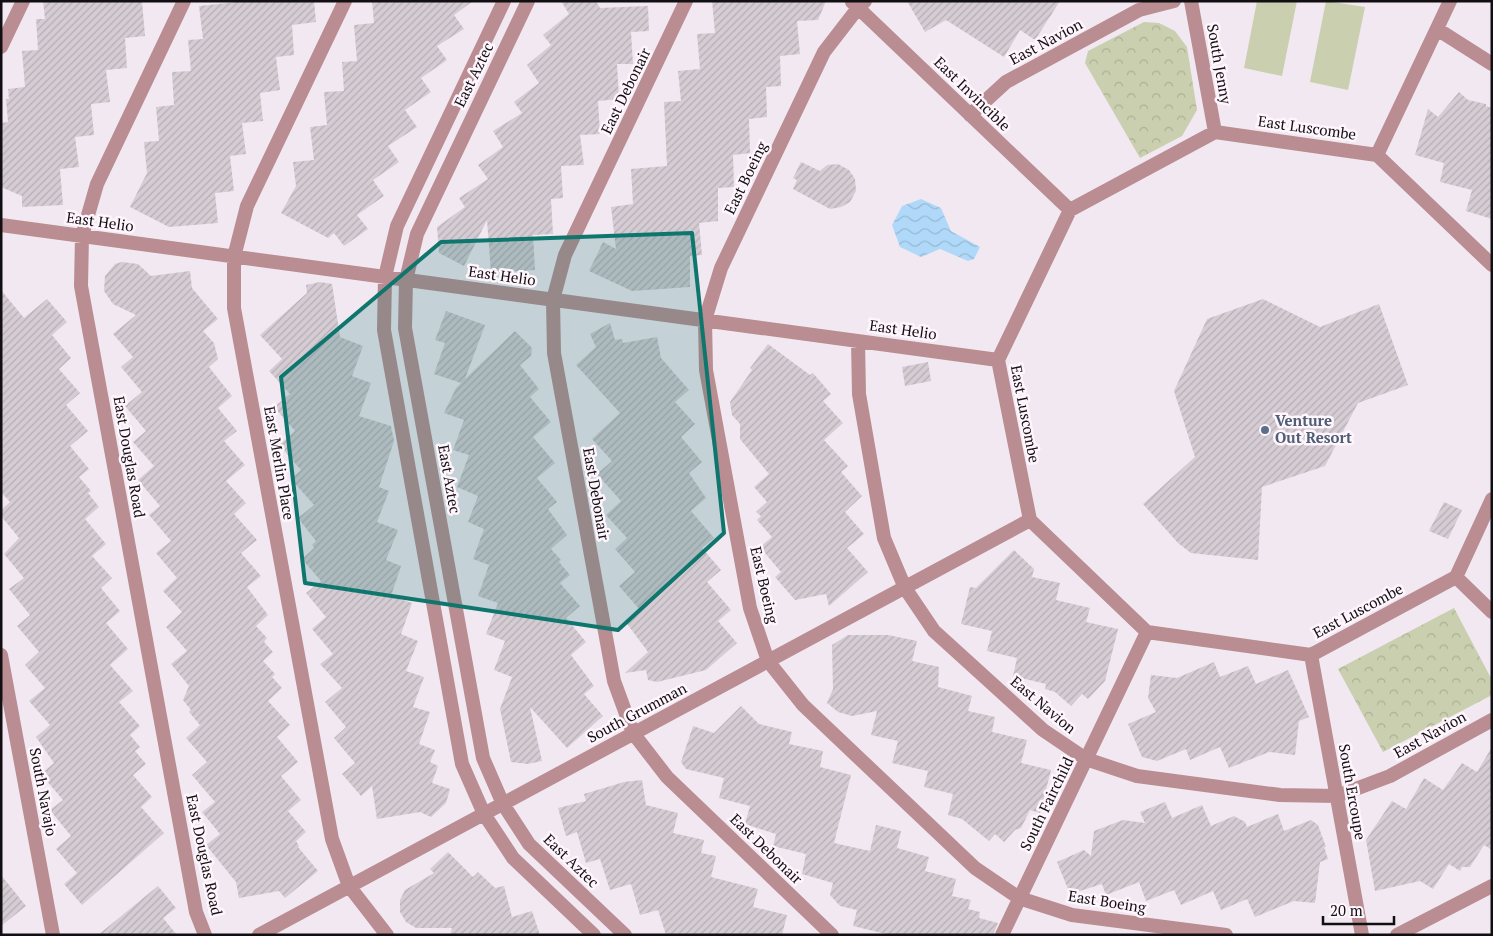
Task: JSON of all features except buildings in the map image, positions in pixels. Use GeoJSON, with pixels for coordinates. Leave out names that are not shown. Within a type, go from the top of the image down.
{"type":"FeatureCollection","features":[{"type":"Feature","properties":{"kind":"lane"},"geometry":{"type":"LineString","coordinates":[[1,47],[23,1]]}},
{"type":"Feature","properties":{"kind":"lane","name":"East Douglas Road"},"geometry":{"type":"LineString","coordinates":[[184,1],[97,184],[82,236],[81,286],[196,912],[205,935]]}},
{"type":"Feature","properties":{"kind":"lane","name":"East Merlin Place"},"geometry":{"type":"LineString","coordinates":[[346,1],[248,206],[234,257],[234,308],[332,839],[349,886],[387,935]]}},
{"type":"Feature","properties":{"kind":"lane","name":"East Aztec"},"geometry":{"type":"LineString","coordinates":[[504,1],[397,226],[385,277],[384,330],[462,764],[484,814],[513,858],[594,935]]}},
{"type":"Feature","properties":{"kind":"lane","name":"East Aztec"},"geometry":{"type":"LineString","coordinates":[[528,1],[417,234],[406,280],[405,328],[482,758],[503,804],[529,844],[625,935]]}},
{"type":"Feature","properties":{"kind":"lane","name":"East Debonair"},"geometry":{"type":"LineString","coordinates":[[686,1],[565,256],[553,300],[554,353],[614,681],[633,733],[667,778],[832,935]]}},
{"type":"Feature","properties":{"kind":"lane","name":"East Navion"},"geometry":{"type":"LineString","coordinates":[[970,115],[1006,82],[1139,10],[1174,1]]}},
{"type":"Feature","properties":{"kind":"lane","name":"South Jenny"},"geometry":{"type":"LineString","coordinates":[[1191,1],[1215,132]]}},
{"type":"Feature","properties":{"kind":"lane"},"geometry":{"type":"LineString","coordinates":[[1450,1],[1377,155],[1492,265]]}},
{"type":"Feature","properties":{"kind":"lane","name":"East Invincible"},"geometry":{"type":"LineString","coordinates":[[858,3],[970,115],[1070,210]]}},
{"type":"Feature","properties":{"kind":"lane","name":"East Boeing"},"geometry":{"type":"LineString","coordinates":[[858,3],[824,52],[721,268],[705,320],[706,370],[748,598],[768,661],[803,705],[975,868],[1019,898],[1072,915],[1226,935]]}},
{"type":"Feature","properties":{"kind":"lane"},"geometry":{"type":"LineString","coordinates":[[1436,29],[1492,64]]}},
{"type":"Feature","properties":{"kind":"lane"},"geometry":{"type":"LineString","coordinates":[[1070,210],[1215,132]]}},
{"type":"Feature","properties":{"kind":"lane","name":"East Luscombe"},"geometry":{"type":"LineString","coordinates":[[1215,132],[1377,155]]}},
{"type":"Feature","properties":{"kind":"lane","name":"East Luscombe"},"geometry":{"type":"LineString","coordinates":[[1030,520],[998,360],[1070,210]]}},
{"type":"Feature","properties":{"kind":"lane","name":"East Helio"},"geometry":{"type":"LineString","coordinates":[[1,225],[998,360]]}},
{"type":"Feature","properties":{"kind":"lane","name":"East Navion"},"geometry":{"type":"LineString","coordinates":[[858,341],[859,394],[884,538],[905,588],[934,631],[1043,730],[1086,759],[1137,776],[1280,796],[1337,796],[1390,776],[1492,720]]}},
{"type":"Feature","properties":{"kind":"lane"},"geometry":{"type":"LineString","coordinates":[[1492,499],[1456,577],[1492,612]]}},
{"type":"Feature","properties":{"kind":"lane"},"geometry":{"type":"LineString","coordinates":[[1030,520],[1147,632]]}},
{"type":"Feature","properties":{"kind":"lane","name":"South Grumman"},"geometry":{"type":"LineString","coordinates":[[259,935],[1030,520]]}},
{"type":"Feature","properties":{"kind":"lane","name":"East Luscombe"},"geometry":{"type":"LineString","coordinates":[[1147,632],[1311,655],[1456,577]]}},
{"type":"Feature","properties":{"kind":"lane","name":"South Fairchild"},"geometry":{"type":"LineString","coordinates":[[1002,935],[1147,632]]}},
{"type":"Feature","properties":{"kind":"lane","name":"South Navajo"},"geometry":{"type":"LineString","coordinates":[[1,654],[53,935]]}},
{"type":"Feature","properties":{"kind":"lane","name":"South Ercoupe"},"geometry":{"type":"LineString","coordinates":[[1311,655],[1362,935]]}},
{"type":"Feature","properties":{"kind":"lane"},"geometry":{"type":"LineString","coordinates":[[1397,935],[1492,886]]}},
{"type":"Feature","properties":{"kind":"highlighted area"},"geometry":{"type":"Polygon","coordinates":[[[692,233],[724,533],[618,630],[305,583],[281,377],[441,242],[692,233]]]}},
{"type":"Feature","properties":{"kind":"green space"},"geometry":{"type":"Polygon","coordinates":[[[1257,1],[1297,1],[1282,76],[1244,68],[1257,1]]]}},
{"type":"Feature","properties":{"kind":"green space"},"geometry":{"type":"Polygon","coordinates":[[[1326,1],[1365,7],[1348,90],[1310,82],[1326,1]]]}},
{"type":"Feature","properties":{"kind":"green space"},"geometry":{"type":"Polygon","coordinates":[[[1144,22],[1159,23],[1175,31],[1187,47],[1197,110],[1182,136],[1140,158],[1085,63],[1088,51],[1144,22]]]}},
{"type":"Feature","properties":{"kind":"green space"},"geometry":{"type":"Polygon","coordinates":[[[1454,608],[1492,680],[1492,695],[1383,752],[1338,669],[1454,608]]]}},
{"type":"Feature","properties":{"kind":"water"},"geometry":{"type":"Polygon","coordinates":[[[921,199],[941,208],[951,231],[980,247],[974,259],[968,261],[940,249],[921,257],[900,247],[892,225],[902,206],[921,199]]]}},
{"type":"Feature","properties":{"kind":"place","name":"Venture Out Resort"},"geometry":{"type":"Point","coordinates":[1265,430]}}]}
